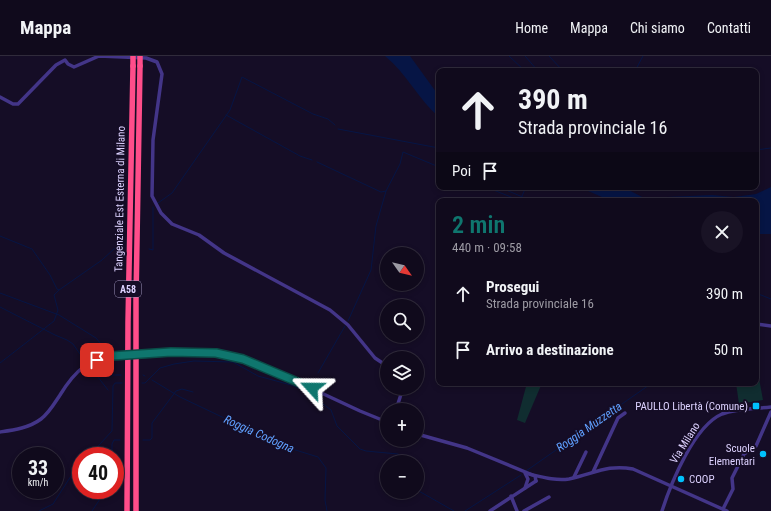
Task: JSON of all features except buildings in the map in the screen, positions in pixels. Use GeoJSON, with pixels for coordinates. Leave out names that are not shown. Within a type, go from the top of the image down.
{"type":"FeatureCollection","features":[{"type":"Feature","properties":{"kind":"highway","name":"Tangenziale Est Esterna di Milano"},"geometry":{"type":"LineString","coordinates":[[127,511],[128,329],[133,56]]}},
{"type":"Feature","properties":{"kind":"highway","name":"Tangenziale Est Esterna di Milano"},"geometry":{"type":"LineString","coordinates":[[136,511],[136,300],[140,56]]}},
{"type":"Feature","properties":{"kind":"street"},"geometry":{"type":"LineString","coordinates":[[0,97],[13,104],[18,104],[56,65],[65,60],[68,64],[74,67],[99,56],[146,58],[154,60],[160,66],[162,74],[153,140],[152,196],[161,214],[172,224],[199,235],[230,257],[330,310],[348,325],[375,358],[380,361]]}},
{"type":"Feature","properties":{"kind":"street"},"geometry":{"type":"LineString","coordinates":[[759,324],[771,326]]}},
{"type":"Feature","properties":{"kind":"street"},"geometry":{"type":"LineString","coordinates":[[0,432],[23,428],[35,423],[51,409],[78,370],[97,360],[121,355],[200,351],[235,356],[287,377],[380,419]]}},
{"type":"Feature","properties":{"kind":"street","name":"Via Milano"},"geometry":{"type":"LineString","coordinates":[[662,511],[671,485],[697,438],[714,419],[735,410],[771,408]]}},
{"type":"Feature","properties":{"kind":"street"},"geometry":{"type":"LineString","coordinates":[[527,473],[548,478],[568,479],[605,468],[621,466],[639,470],[725,510],[733,489],[732,478],[744,454],[756,446],[771,412]]}},
{"type":"Feature","properties":{"kind":"street"},"geometry":{"type":"LineString","coordinates":[[593,472],[618,418],[625,413]]}},
{"type":"Feature","properties":{"kind":"street"},"geometry":{"type":"LineString","coordinates":[[424,436],[467,448],[536,477],[536,481]]}},
{"type":"Feature","properties":{"kind":"street"},"geometry":{"type":"LineString","coordinates":[[574,477],[586,452]]}},
{"type":"Feature","properties":{"kind":"street"},"geometry":{"type":"LineString","coordinates":[[525,487],[528,479],[527,473]]}},
{"type":"Feature","properties":{"kind":"street"},"geometry":{"type":"LineString","coordinates":[[490,511],[525,487],[534,484],[536,481],[548,478]]}},
{"type":"Feature","properties":{"kind":"street"},"geometry":{"type":"LineString","coordinates":[[511,496],[517,511]]}},
{"type":"Feature","properties":{"kind":"street"},"geometry":{"type":"LineString","coordinates":[[524,511],[549,497]]}},
{"type":"Feature","properties":{"kind":"green space"},"geometry":{"type":"Polygon","coordinates":[[[759,378],[763,400],[739,404],[736,386],[759,386],[759,378]]]}},
{"type":"Feature","properties":{"kind":"green space"},"geometry":{"type":"Polygon","coordinates":[[[526,386],[541,386],[525,423],[517,420],[526,386]]]}},
{"type":"Feature","properties":{"kind":"shaded area"},"geometry":{"type":"Polygon","coordinates":[[[385,56],[410,56],[436,92],[436,114],[425,102],[393,63],[385,56]]]}},
{"type":"Feature","properties":{"kind":"shaded area"},"geometry":{"type":"Polygon","coordinates":[[[771,187],[771,234],[759,234],[759,198],[644,198],[712,195],[734,197],[756,194],[771,187]]]}},
{"type":"Feature","properties":{"kind":"shaded area"},"geometry":{"type":"Polygon","coordinates":[[[586,190],[629,190],[644,198],[604,198],[586,190]]]}},
{"type":"Feature","properties":{"kind":"waterway"},"geometry":{"type":"LineString","coordinates":[[509,56],[522,68]]}},
{"type":"Feature","properties":{"kind":"waterway"},"geometry":{"type":"LineString","coordinates":[[525,56],[535,68]]}},
{"type":"Feature","properties":{"kind":"waterway"},"geometry":{"type":"LineString","coordinates":[[549,56],[560,68]]}},
{"type":"Feature","properties":{"kind":"waterway"},"geometry":{"type":"LineString","coordinates":[[637,68],[643,56]]}},
{"type":"Feature","properties":{"kind":"waterway"},"geometry":{"type":"LineString","coordinates":[[158,203],[172,193],[230,110],[242,77],[313,114],[328,119],[335,125]]}},
{"type":"Feature","properties":{"kind":"waterway"},"geometry":{"type":"LineString","coordinates":[[226,115],[300,156],[312,160]]}},
{"type":"Feature","properties":{"kind":"waterway"},"geometry":{"type":"LineString","coordinates":[[338,129],[436,147]]}},
{"type":"Feature","properties":{"kind":"waterway"},"geometry":{"type":"LineString","coordinates":[[759,150],[771,148]]}},
{"type":"Feature","properties":{"kind":"waterway"},"geometry":{"type":"LineString","coordinates":[[348,321],[371,270],[376,226],[386,191],[400,164],[403,152],[436,166]]}},
{"type":"Feature","properties":{"kind":"waterway"},"geometry":{"type":"LineString","coordinates":[[317,162],[381,192],[386,191]]}},
{"type":"Feature","properties":{"kind":"waterway"},"geometry":{"type":"LineString","coordinates":[[494,190],[514,198]]}},
{"type":"Feature","properties":{"kind":"waterway"},"geometry":{"type":"LineString","coordinates":[[506,190],[525,198]]}},
{"type":"Feature","properties":{"kind":"waterway"},"geometry":{"type":"LineString","coordinates":[[522,196],[525,190]]}},
{"type":"Feature","properties":{"kind":"waterway"},"geometry":{"type":"LineString","coordinates":[[149,249],[153,250],[153,207]]}},
{"type":"Feature","properties":{"kind":"waterway"},"geometry":{"type":"LineString","coordinates":[[0,236],[32,249],[59,290],[102,260],[115,248],[120,248]]}},
{"type":"Feature","properties":{"kind":"waterway"},"geometry":{"type":"LineString","coordinates":[[0,363],[54,321],[58,310],[54,295],[59,290]]}},
{"type":"Feature","properties":{"kind":"waterway","name":"Roggia Codogna"},"geometry":{"type":"LineString","coordinates":[[0,293],[59,315],[96,338],[101,344]]}},
{"type":"Feature","properties":{"kind":"waterway"},"geometry":{"type":"LineString","coordinates":[[759,294],[771,299]]}},
{"type":"Feature","properties":{"kind":"waterway"},"geometry":{"type":"LineString","coordinates":[[0,307],[67,340],[73,344],[80,354]]}},
{"type":"Feature","properties":{"kind":"waterway"},"geometry":{"type":"LineString","coordinates":[[318,373],[345,326]]}},
{"type":"Feature","properties":{"kind":"waterway","name":"Roggia Muzzetta"},"geometry":{"type":"LineString","coordinates":[[142,383],[145,383],[160,368],[174,364],[194,361],[233,362],[258,376],[291,385],[306,391],[331,410],[337,426],[360,449],[399,455]]}},
{"type":"Feature","properties":{"kind":"waterway","name":"Roggia Codogna"},"geometry":{"type":"LineString","coordinates":[[107,367],[112,375],[121,375]]}},
{"type":"Feature","properties":{"kind":"waterway"},"geometry":{"type":"LineString","coordinates":[[94,372],[108,390]]}},
{"type":"Feature","properties":{"kind":"waterway","name":"Roggia Codogna"},"geometry":{"type":"LineString","coordinates":[[152,380],[180,397],[241,426],[289,448],[318,457],[326,468],[325,500],[327,511]]}},
{"type":"Feature","properties":{"kind":"waterway"},"geometry":{"type":"LineString","coordinates":[[97,447],[112,431],[113,386],[115,383],[122,383]]}},
{"type":"Feature","properties":{"kind":"waterway","name":"Roggia Muzzetta"},"geometry":{"type":"LineString","coordinates":[[526,471],[648,386]]}},
{"type":"Feature","properties":{"kind":"waterway"},"geometry":{"type":"LineString","coordinates":[[143,440],[150,440],[152,438],[152,423],[176,391],[182,389],[193,392]]}},
{"type":"Feature","properties":{"kind":"waterway"},"geometry":{"type":"LineString","coordinates":[[112,447],[114,440],[120,440]]}},
{"type":"Feature","properties":{"kind":"waterway"},"geometry":{"type":"LineString","coordinates":[[39,511],[53,504],[72,475]]}},
{"type":"Feature","properties":{"kind":"waterway","name":"Roggia Muzzetta"},"geometry":{"type":"LineString","coordinates":[[465,511],[521,475]]}},
{"type":"Feature","properties":{"kind":"waterway","name":"Roggia Muzzetta"},"geometry":{"type":"LineString","coordinates":[[424,494],[454,511]]}},
{"type":"Feature","properties":{"kind":"waterway"},"geometry":{"type":"LineString","coordinates":[[92,511],[100,499]]}},
{"type":"Feature","properties":{"kind":"place","name":"PAULLO Libertà (Comune)"},"geometry":{"type":"Point","coordinates":[756,406]}},
{"type":"Feature","properties":{"kind":"place","name":"Scuole Elementari"},"geometry":{"type":"Point","coordinates":[763,454]}},
{"type":"Feature","properties":{"kind":"place","name":"COOP"},"geometry":{"type":"Point","coordinates":[681,479]}},
{"type":"Feature","properties":{"kind":"route"},"geometry":{"type":"LineString","coordinates":[[97,360],[112,356],[182,351],[216,353],[235,356],[312,388]]}}]}
